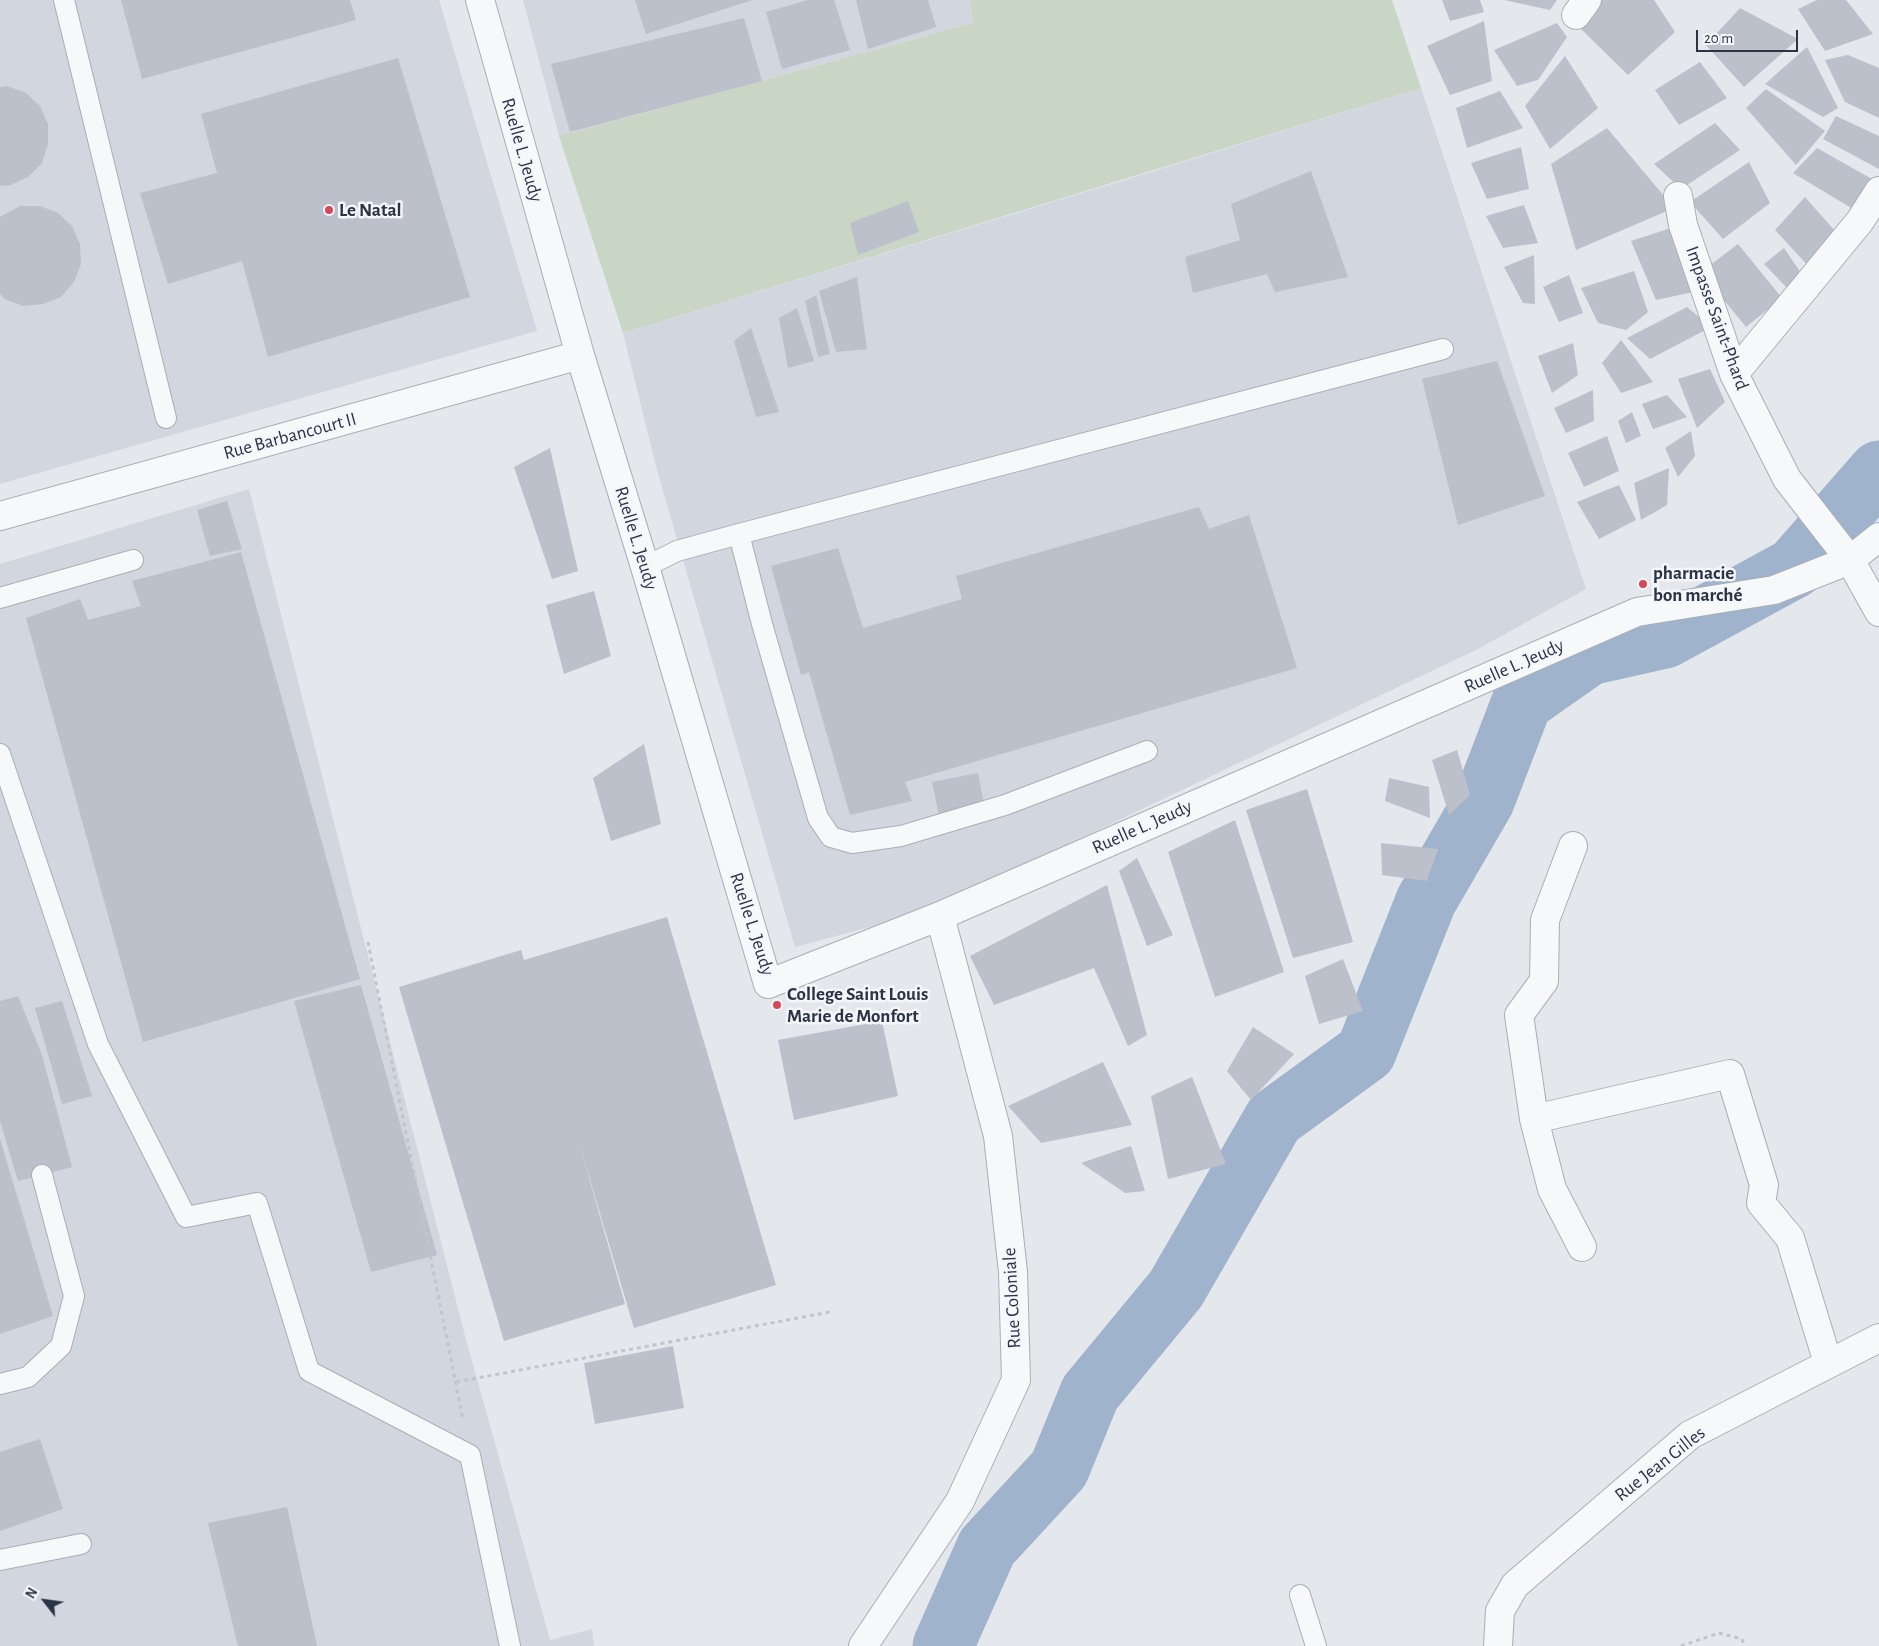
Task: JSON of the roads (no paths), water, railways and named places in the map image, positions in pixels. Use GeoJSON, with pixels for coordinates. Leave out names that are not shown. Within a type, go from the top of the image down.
{"type":"FeatureCollection","features":[{"type":"Feature","properties":{"kind":"street","name":"Ruelle L. Jeudy"},"geometry":{"type":"LineString","coordinates":[[480,0],[580,355],[646,567],[768,984],[940,916],[1637,612],[1774,590],[1850,560],[1879,537]]}},
{"type":"Feature","properties":{"kind":"street"},"geometry":{"type":"LineString","coordinates":[[1734,374],[1860,221],[1879,191]]}},
{"type":"Feature","properties":{"kind":"street","name":"Impasse Saint-Phard"},"geometry":{"type":"LineString","coordinates":[[1678,196],[1683,225],[1734,374],[1787,480],[1850,560],[1879,612]]}},
{"type":"Feature","properties":{"kind":"street","name":"Rue Barbancourt II"},"geometry":{"type":"LineString","coordinates":[[0,516],[580,355]]}},
{"type":"Feature","properties":{"kind":"street"},"geometry":{"type":"LineString","coordinates":[[1573,846],[1545,920],[1544,981],[1519,1015],[1534,1119],[1552,1189],[1582,1247]]}},
{"type":"Feature","properties":{"kind":"street","name":"Rue Coloniale"},"geometry":{"type":"LineString","coordinates":[[863,1646],[960,1501],[1016,1380],[1013,1272],[998,1136],[940,916]]}},
{"type":"Feature","properties":{"kind":"street"},"geometry":{"type":"LineString","coordinates":[[1534,1119],[1730,1074],[1764,1185],[1761,1203],[1790,1238],[1828,1363]]}},
{"type":"Feature","properties":{"kind":"street","name":"Rue Jean Gilles"},"geometry":{"type":"LineString","coordinates":[[1498,1646],[1500,1611],[1515,1585],[1690,1435],[1879,1338]]}},
{"type":"Feature","properties":{"kind":"lane"},"geometry":{"type":"LineString","coordinates":[[64,0],[166,418]]}},
{"type":"Feature","properties":{"kind":"lane"},"geometry":{"type":"LineString","coordinates":[[646,567],[677,551],[739,534],[1443,349]]}},
{"type":"Feature","properties":{"kind":"lane"},"geometry":{"type":"LineString","coordinates":[[739,534],[762,624],[818,818],[830,837],[852,843],[901,836],[1005,805],[1147,751]]}},
{"type":"Feature","properties":{"kind":"lane"},"geometry":{"type":"LineString","coordinates":[[0,598],[133,560]]}},
{"type":"Feature","properties":{"kind":"lane"},"geometry":{"type":"LineString","coordinates":[[0,754],[98,1044],[186,1217],[257,1203],[309,1371],[470,1455],[510,1646]]}},
{"type":"Feature","properties":{"kind":"lane"},"geometry":{"type":"LineString","coordinates":[[0,1384],[28,1377],[61,1346],[74,1296],[42,1175]]}},
{"type":"Feature","properties":{"kind":"lane"},"geometry":{"type":"LineString","coordinates":[[0,1560],[81,1544]]}},
{"type":"Feature","properties":{"kind":"lane"},"geometry":{"type":"LineString","coordinates":[[1300,1595],[1316,1646]]}},
{"type":"Feature","properties":{"kind":"waterway"},"geometry":{"type":"LineString","coordinates":[[943,1646],[987,1547],[1059,1469],[1090,1393],[1176,1289],[1274,1119],[1366,1052],[1426,901],[1484,801],[1522,702],[1589,655],[1665,638],[1794,568],[1879,471]]}},
{"type":"Feature","properties":{"kind":"place","name":"Le Natal"},"geometry":{"type":"Point","coordinates":[329,210]}},
{"type":"Feature","properties":{"kind":"place","name":"pharmacie bon marché"},"geometry":{"type":"Point","coordinates":[1643,584]}},
{"type":"Feature","properties":{"kind":"place","name":"College Saint Louis Marie de Monfort"},"geometry":{"type":"Point","coordinates":[777,1005]}}]}
